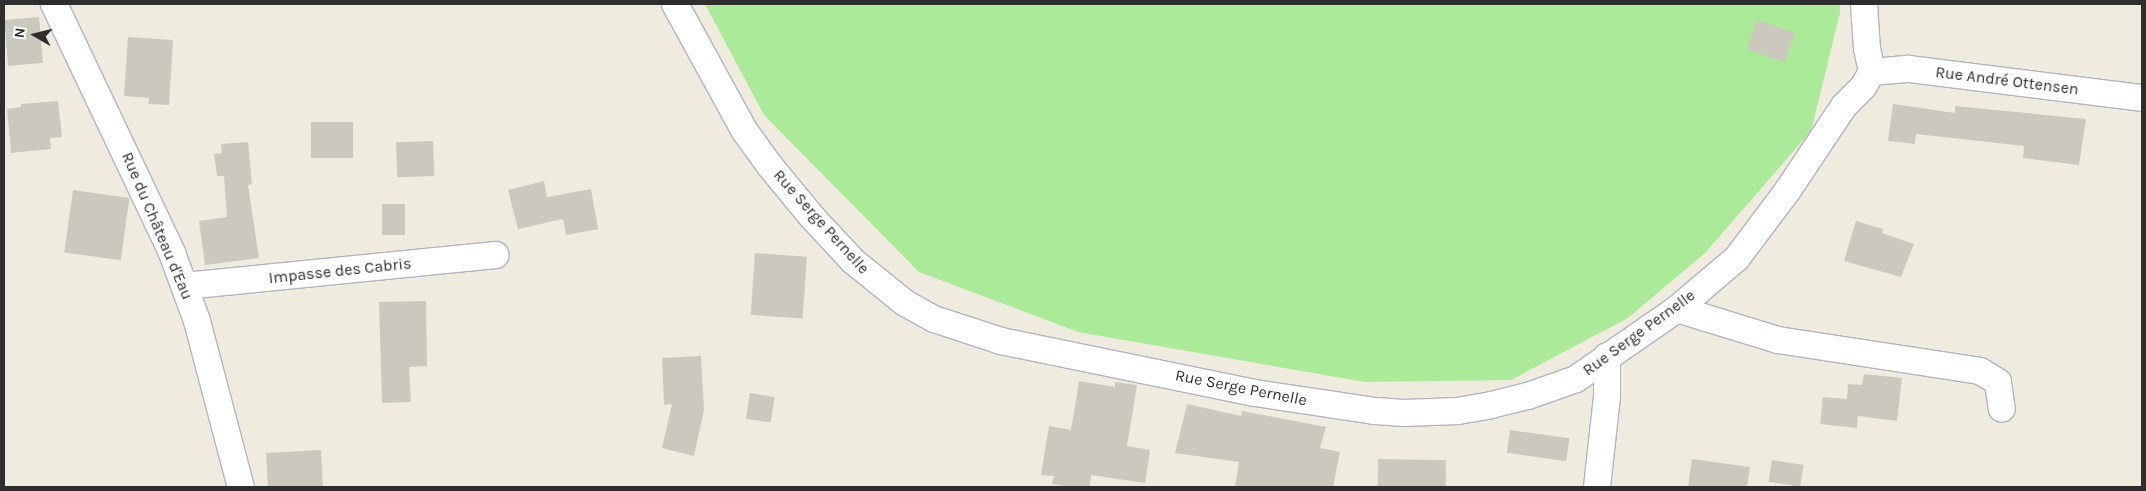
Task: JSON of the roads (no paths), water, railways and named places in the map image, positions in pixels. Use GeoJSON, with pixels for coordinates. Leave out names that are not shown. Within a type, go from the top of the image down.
{"type":"FeatureCollection","features":[{"type":"Feature","properties":{"kind":"street","name":"Rue du Château d'Eau"},"geometry":{"type":"LineString","coordinates":[[51,4],[155,213],[185,286],[207,356],[241,487]]}},
{"type":"Feature","properties":{"kind":"street","name":"Rue Serge Pernelle"},"geometry":{"type":"LineString","coordinates":[[675,4],[744,130],[782,180],[853,261],[905,303],[934,320],[1001,341],[1255,393],[1376,411],[1458,411],[1528,396],[1576,379],[1677,309],[1737,258],[1788,190],[1844,106],[1863,87],[1872,72]]}},
{"type":"Feature","properties":{"kind":"street"},"geometry":{"type":"LineString","coordinates":[[1864,4],[1866,49],[1872,72]]}},
{"type":"Feature","properties":{"kind":"street","name":"Rue André Ottensen"},"geometry":{"type":"LineString","coordinates":[[1872,72],[1909,69],[2142,98]]}},
{"type":"Feature","properties":{"kind":"street","name":"Impasse des Cabris"},"geometry":{"type":"LineString","coordinates":[[185,286],[495,255]]}},
{"type":"Feature","properties":{"kind":"street"},"geometry":{"type":"LineString","coordinates":[[1677,309],[1778,340],[1980,371],[1998,382],[2002,409]]}},
{"type":"Feature","properties":{"kind":"street"},"geometry":{"type":"LineString","coordinates":[[1597,487],[1608,396],[1607,356]]}}]}
